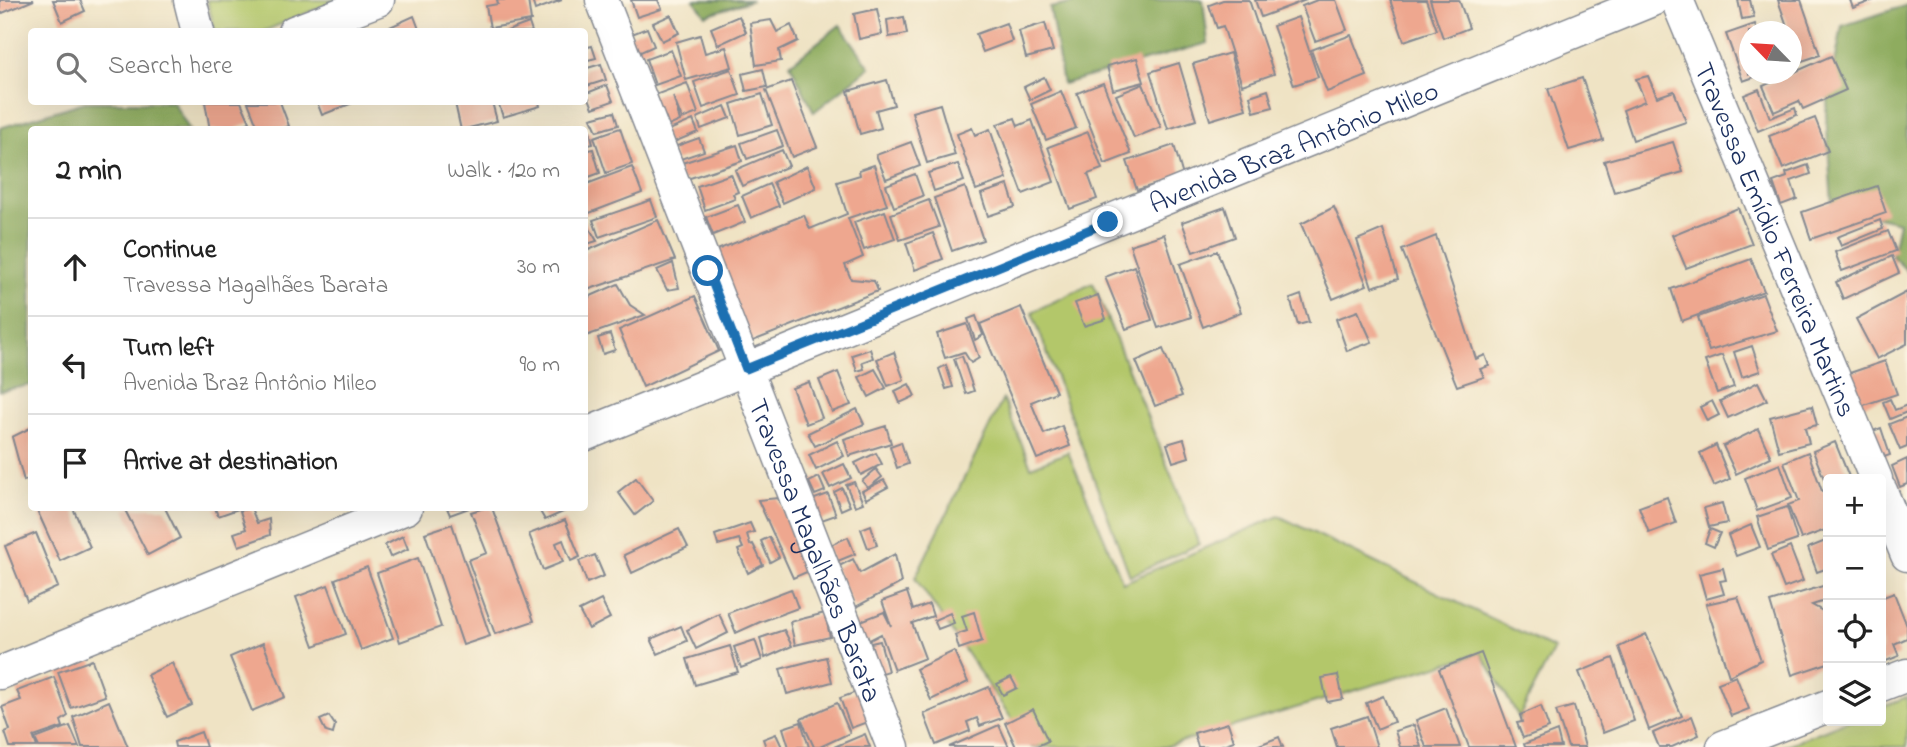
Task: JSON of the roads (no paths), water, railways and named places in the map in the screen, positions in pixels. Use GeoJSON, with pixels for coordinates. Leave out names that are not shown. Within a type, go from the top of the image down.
{"type":"FeatureCollection","features":[{"type":"Feature","properties":{"kind":"street"},"geometry":{"type":"LineString","coordinates":[[190,0],[197,28]]}},
{"type":"Feature","properties":{"kind":"street"},"geometry":{"type":"LineString","coordinates":[[304,28],[377,0]]}},
{"type":"Feature","properties":{"kind":"street","name":"Travessa Magalhães Barata"},"geometry":{"type":"LineString","coordinates":[[602,0],[893,747]]}},
{"type":"Feature","properties":{"kind":"street","name":"Avenida Braz Antônio Mileo"},"geometry":{"type":"LineString","coordinates":[[588,433],[1652,0]]}},
{"type":"Feature","properties":{"kind":"street","name":"Travessa Emídio Ferreira Martins"},"geometry":{"type":"LineString","coordinates":[[1677,0],[1874,474]]}},
{"type":"Feature","properties":{"kind":"street"},"geometry":{"type":"LineString","coordinates":[[1886,503],[1907,555]]}},
{"type":"Feature","properties":{"kind":"street"},"geometry":{"type":"LineString","coordinates":[[0,673],[399,511]]}},
{"type":"Feature","properties":{"kind":"street"},"geometry":{"type":"LineString","coordinates":[[1886,683],[1907,675]]}},
{"type":"Feature","properties":{"kind":"street"},"geometry":{"type":"LineString","coordinates":[[1723,747],[1823,708]]}}]}
